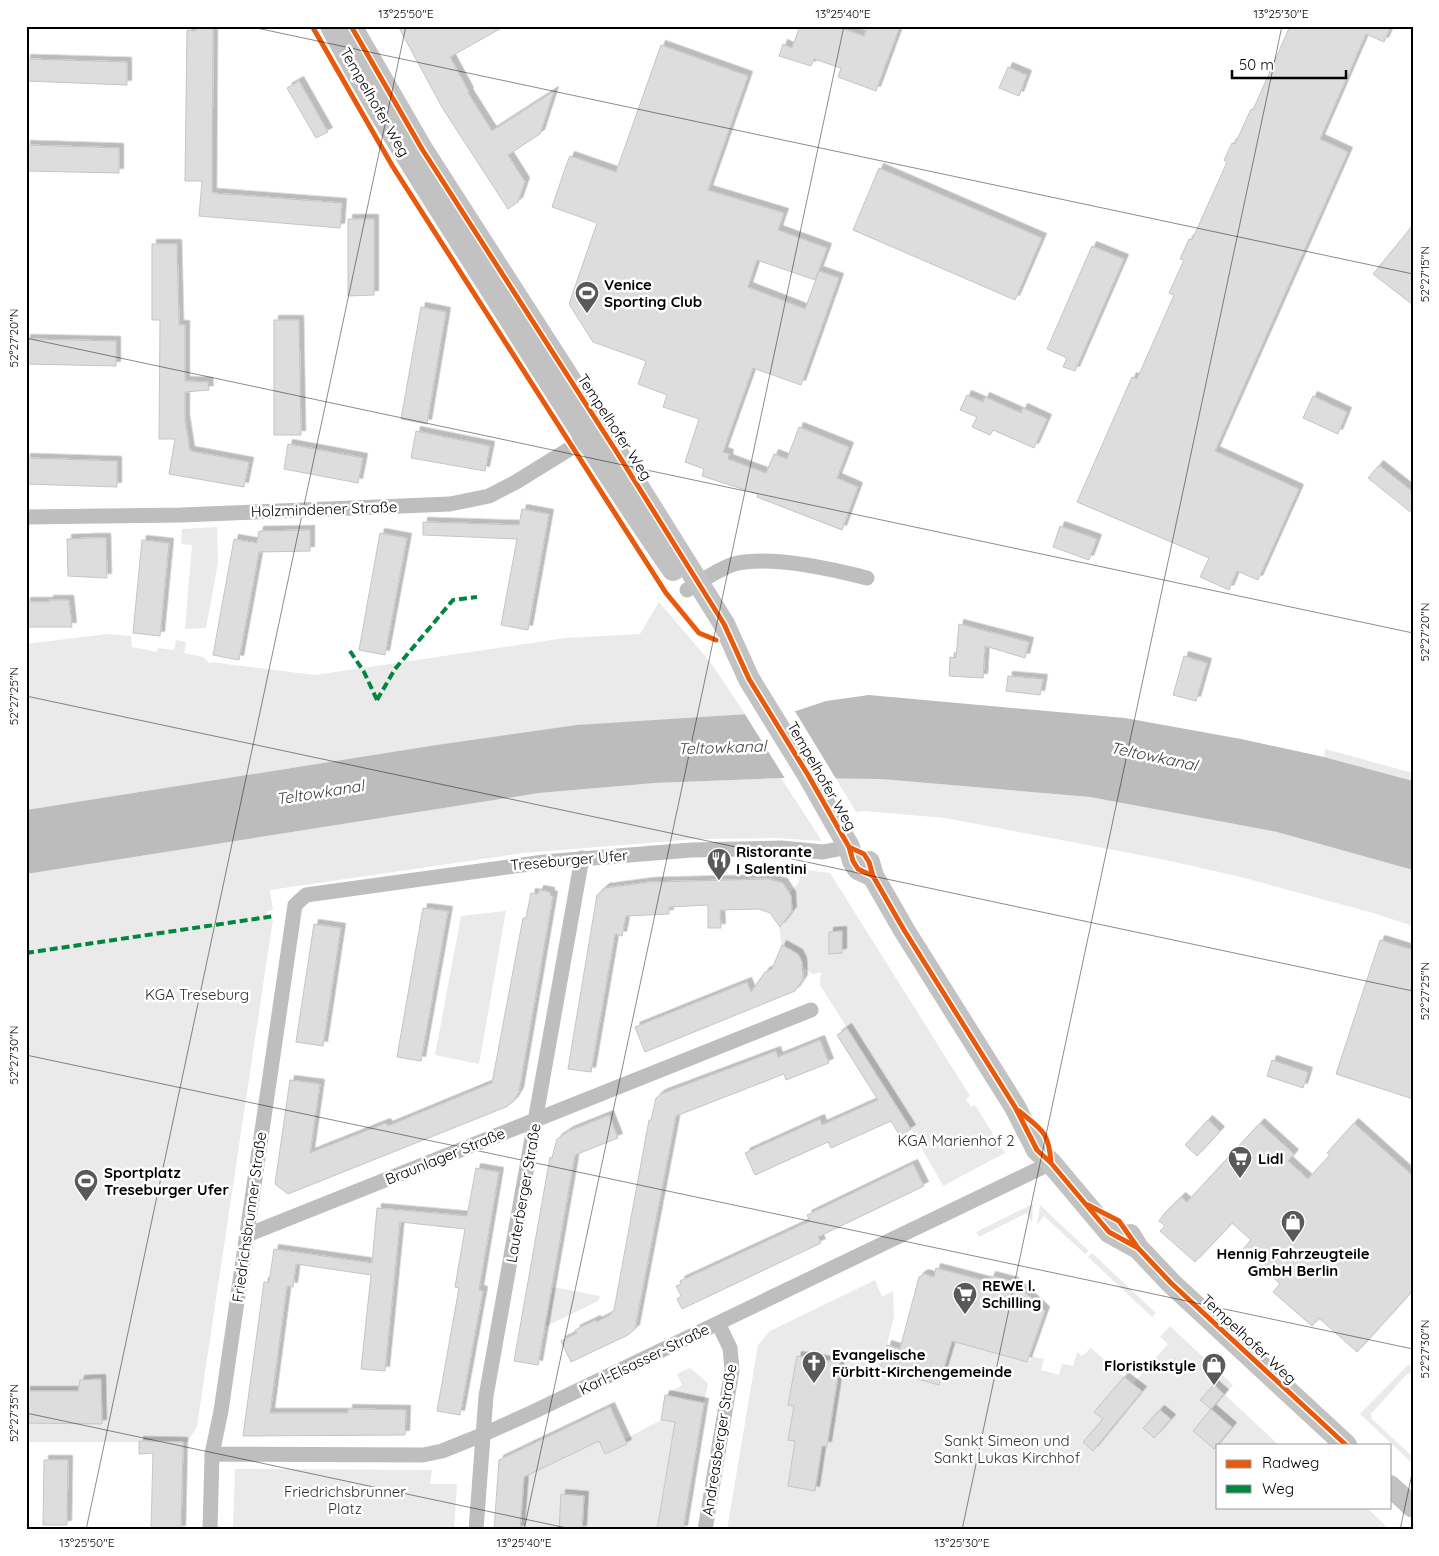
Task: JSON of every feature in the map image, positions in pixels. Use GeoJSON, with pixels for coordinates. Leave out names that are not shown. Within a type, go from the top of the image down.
{"type":"FeatureCollection","features":[{"type":"Feature","properties":{"kind":"street","name":"Tempelhofer Weg"},"geometry":{"type":"LineString","coordinates":[[331,26],[366,90],[408,158],[594,434],[693,587],[733,640],[749,679],[849,847],[864,854],[869,862],[873,876],[1015,1108],[1042,1131],[1050,1142],[1051,1163],[1088,1206],[1114,1216],[1124,1226],[1138,1248],[1170,1283],[1345,1444]]}},
{"type":"Feature","properties":{"kind":"street","name":"Tempelhofer Weg"},"geometry":{"type":"LineString","coordinates":[[351,26],[422,149],[594,434]]}},
{"type":"Feature","properties":{"kind":"street","name":"Holzmindener Straße"},"geometry":{"type":"LineString","coordinates":[[26,517],[181,514],[450,504],[489,496],[516,482],[594,434]]}},
{"type":"Feature","properties":{"kind":"street"},"geometry":{"type":"LineString","coordinates":[[693,587],[723,568],[747,562],[804,565],[867,578]]}},
{"type":"Feature","properties":{"kind":"street","name":"Treseburger Ufer"},"geometry":{"type":"LineString","coordinates":[[295,905],[306,895],[512,865],[582,858],[720,849],[781,848],[829,852],[849,847]]}},
{"type":"Feature","properties":{"kind":"street","name":"Lauterberger Straße"},"geometry":{"type":"LineString","coordinates":[[476,1530],[486,1396],[582,858]]}},
{"type":"Feature","properties":{"kind":"street","name":"Friedrichsbrunner Straße"},"geometry":{"type":"LineString","coordinates":[[210,1530],[212,1454],[221,1411],[295,905]]}},
{"type":"Feature","properties":{"kind":"street","name":"Braunlager Straße"},"geometry":{"type":"LineString","coordinates":[[247,1235],[811,1010]]}},
{"type":"Feature","properties":{"kind":"street","name":"Karl-Elsasser-Straße"},"geometry":{"type":"LineString","coordinates":[[212,1454],[423,1455],[442,1451],[482,1435],[1051,1163]]}},
{"type":"Feature","properties":{"kind":"street","name":"Andreasberger Straße"},"geometry":{"type":"LineString","coordinates":[[705,1530],[732,1370],[730,1348],[718,1323]]}},
{"type":"Feature","properties":{"kind":"street"},"geometry":{"type":"LineString","coordinates":[[1392,1488],[1413,1507]]}},
{"type":"Feature","properties":{"kind":"green space"},"geometry":{"type":"Polygon","coordinates":[[[217,527],[218,563],[206,628],[185,629],[192,545],[181,544],[182,529],[217,527]]]}},
{"type":"Feature","properties":{"kind":"green space"},"geometry":{"type":"Polygon","coordinates":[[[659,602],[711,663],[745,714],[430,746],[26,810],[26,644],[107,634],[131,636],[132,647],[157,652],[158,648],[174,650],[176,640],[186,642],[184,653],[203,657],[210,664],[211,662],[315,675],[565,638],[640,634],[659,602]]]}},
{"type":"Feature","properties":{"kind":"green space"},"geometry":{"type":"Polygon","coordinates":[[[1325,749],[1413,773],[1413,781],[1324,757],[1325,749]]]}},
{"type":"Feature","properties":{"kind":"green space","name":"KGA Treseburg"},"geometry":{"type":"Polygon","coordinates":[[[781,778],[822,841],[775,838],[696,839],[524,853],[270,890],[273,910],[267,911],[268,920],[273,919],[197,1426],[188,1442],[26,1442],[26,874],[539,793],[655,783],[781,778]]]}},
{"type":"Feature","properties":{"kind":"green space"},"geometry":{"type":"Polygon","coordinates":[[[836,779],[881,779],[1090,797],[1277,832],[1413,870],[1413,926],[1373,913],[1237,876],[1156,858],[945,818],[864,811],[856,812],[836,779]]]}},
{"type":"Feature","properties":{"kind":"green space","name":"KGA Marienhof 2"},"geometry":{"type":"Polygon","coordinates":[[[800,869],[830,873],[970,1096],[966,1099],[971,1107],[975,1105],[1005,1153],[943,1186],[911,1129],[820,985],[821,972],[813,974],[804,968],[796,954],[782,946],[779,926],[791,912],[790,893],[799,882],[800,869]]]}},
{"type":"Feature","properties":{"kind":"green space"},"geometry":{"type":"Polygon","coordinates":[[[506,911],[479,1064],[435,1055],[461,916],[506,911]]]}},
{"type":"Feature","properties":{"kind":"green space"},"geometry":{"type":"Polygon","coordinates":[[[1033,1204],[1032,1223],[1027,1213],[979,1237],[976,1232],[1033,1204]]]}},
{"type":"Feature","properties":{"kind":"green space"},"geometry":{"type":"Polygon","coordinates":[[[1040,1205],[1089,1251],[1085,1254],[1044,1216],[1037,1225],[1040,1205]]]}},
{"type":"Feature","properties":{"kind":"green space"},"geometry":{"type":"Polygon","coordinates":[[[1092,1253],[1156,1313],[1152,1317],[1088,1257],[1092,1253]]]}},
{"type":"Feature","properties":{"kind":"green space","name":"Sankt Simeon und Sankt Lukas Kirchhof"},"geometry":{"type":"Polygon","coordinates":[[[875,1280],[882,1297],[893,1291],[894,1317],[881,1369],[939,1385],[952,1341],[1027,1362],[1033,1357],[1044,1359],[1041,1370],[1059,1375],[1062,1364],[1073,1366],[1077,1352],[1082,1356],[1091,1348],[1133,1384],[1168,1344],[1160,1337],[1170,1326],[1233,1385],[1225,1395],[1278,1444],[1216,1444],[1216,1508],[1367,1508],[1390,1530],[727,1530],[758,1345],[770,1331],[875,1280]]]}},
{"type":"Feature","properties":{"kind":"green space"},"geometry":{"type":"Polygon","coordinates":[[[553,1287],[600,1296],[598,1301],[545,1327],[553,1287]]]}},
{"type":"Feature","properties":{"kind":"green space"},"geometry":{"type":"Polygon","coordinates":[[[1409,1364],[1413,1368],[1413,1373],[1407,1374],[1371,1414],[1372,1419],[1413,1457],[1413,1464],[1392,1444],[1360,1414],[1409,1364]]]}},
{"type":"Feature","properties":{"kind":"green space"},"geometry":{"type":"Polygon","coordinates":[[[690,1368],[708,1383],[704,1403],[665,1395],[682,1385],[677,1374],[690,1368]]]}},
{"type":"Feature","properties":{"kind":"green space"},"geometry":{"type":"Polygon","coordinates":[[[661,1420],[678,1423],[671,1446],[670,1469],[667,1469],[657,1530],[517,1530],[523,1477],[599,1440],[606,1454],[627,1444],[625,1439],[661,1420]]]}},
{"type":"Feature","properties":{"kind":"green space","name":"Friedrichsbrunner Platz"},"geometry":{"type":"Polygon","coordinates":[[[235,1469],[432,1470],[430,1484],[457,1484],[454,1530],[233,1530],[235,1469]]]}},
{"type":"Feature","properties":{"kind":"water","name":"Teltowkanal"},"geometry":{"type":"Polygon","coordinates":[[[869,695],[1125,718],[1241,739],[1324,757],[1413,781],[1413,870],[1277,832],[1090,797],[881,779],[781,778],[655,783],[539,793],[26,874],[26,810],[430,746],[577,725],[796,711],[826,701],[869,695]]]}},
{"type":"Feature","properties":{"kind":"pier"},"geometry":{"type":"Polygon","coordinates":[[[793,708],[838,782],[786,780],[743,711],[793,708]]]}},
{"type":"Feature","properties":{"kind":"building"},"geometry":{"type":"Polygon","coordinates":[[[196,26],[213,26],[212,193],[342,203],[340,228],[199,216],[202,181],[185,181],[187,30],[196,31],[196,26]]]}},
{"type":"Feature","properties":{"kind":"building"},"geometry":{"type":"Polygon","coordinates":[[[398,26],[505,26],[450,57],[468,93],[492,131],[554,91],[540,134],[508,155],[525,182],[518,202],[508,209],[443,109],[398,26]]]}},
{"type":"Feature","properties":{"kind":"building"},"geometry":{"type":"Polygon","coordinates":[[[800,26],[835,26],[864,36],[868,26],[900,26],[876,91],[838,77],[841,68],[814,59],[811,66],[779,56],[783,44],[792,48],[800,26]]]}},
{"type":"Feature","properties":{"kind":"building"},"geometry":{"type":"Polygon","coordinates":[[[1290,26],[1391,26],[1384,42],[1366,34],[1320,139],[1348,152],[1215,451],[1299,489],[1258,580],[1237,571],[1229,590],[1200,577],[1209,558],[1077,502],[1132,377],[1137,379],[1174,295],[1169,293],[1184,260],[1180,259],[1189,239],[1192,240],[1227,162],[1224,160],[1232,143],[1235,144],[1251,109],[1253,110],[1290,26]]]}},
{"type":"Feature","properties":{"kind":"building"},"geometry":{"type":"Polygon","coordinates":[[[661,45],[748,76],[708,190],[784,213],[778,230],[827,248],[815,280],[757,260],[748,287],[805,309],[819,271],[839,278],[801,385],[753,368],[723,452],[729,454],[728,459],[766,473],[774,454],[787,459],[799,427],[849,447],[837,478],[858,487],[842,530],[757,497],[758,494],[702,476],[704,469],[685,462],[699,419],[663,407],[667,395],[638,384],[646,361],[593,342],[569,304],[597,223],[552,207],[567,163],[570,156],[616,172],[661,45]]]}},
{"type":"Feature","properties":{"kind":"building"},"geometry":{"type":"Polygon","coordinates":[[[26,59],[127,62],[127,85],[26,81],[26,59]]]}},
{"type":"Feature","properties":{"kind":"building"},"geometry":{"type":"Polygon","coordinates":[[[1008,67],[1027,75],[1019,96],[999,88],[1008,67]]]}},
{"type":"Feature","properties":{"kind":"building"},"geometry":{"type":"Polygon","coordinates":[[[299,81],[328,132],[316,138],[287,88],[299,81]]]}},
{"type":"Feature","properties":{"kind":"building"},"geometry":{"type":"Polygon","coordinates":[[[26,145],[119,148],[119,173],[28,171],[26,169],[26,145]]]}},
{"type":"Feature","properties":{"kind":"building"},"geometry":{"type":"Polygon","coordinates":[[[879,168],[1042,238],[1015,300],[853,230],[879,168]]]}},
{"type":"Feature","properties":{"kind":"building"},"geometry":{"type":"Polygon","coordinates":[[[348,219],[374,219],[374,295],[348,296],[348,219]]]}},
{"type":"Feature","properties":{"kind":"building"},"geometry":{"type":"Polygon","coordinates":[[[1413,225],[1413,305],[1373,274],[1413,225]]]}},
{"type":"Feature","properties":{"kind":"building"},"geometry":{"type":"Polygon","coordinates":[[[152,244],[177,244],[179,325],[185,325],[185,381],[208,382],[209,390],[185,392],[185,419],[190,451],[249,462],[244,487],[169,474],[175,439],[159,439],[160,320],[152,320],[152,244]]]}},
{"type":"Feature","properties":{"kind":"building"},"geometry":{"type":"Polygon","coordinates":[[[1092,246],[1124,259],[1075,371],[1063,367],[1067,358],[1047,349],[1092,246]]]}},
{"type":"Feature","properties":{"kind":"building"},"geometry":{"type":"Polygon","coordinates":[[[421,307],[446,312],[427,424],[401,419],[421,307]]]}},
{"type":"Feature","properties":{"kind":"building"},"geometry":{"type":"Polygon","coordinates":[[[274,320],[299,320],[301,435],[274,435],[274,320]]]}},
{"type":"Feature","properties":{"kind":"building"},"geometry":{"type":"Polygon","coordinates":[[[26,339],[116,341],[116,366],[26,364],[26,339]]]}},
{"type":"Feature","properties":{"kind":"building"},"geometry":{"type":"Polygon","coordinates":[[[967,395],[983,402],[985,397],[1021,413],[1023,408],[1047,419],[1034,448],[993,430],[990,435],[972,427],[977,417],[960,410],[967,395]]]}},
{"type":"Feature","properties":{"kind":"building"},"geometry":{"type":"Polygon","coordinates":[[[1313,396],[1347,412],[1338,434],[1303,418],[1313,396]]]}},
{"type":"Feature","properties":{"kind":"building"},"geometry":{"type":"Polygon","coordinates":[[[416,431],[490,446],[485,471],[411,458],[416,431]]]}},
{"type":"Feature","properties":{"kind":"building"},"geometry":{"type":"Polygon","coordinates":[[[288,444],[363,458],[358,483],[284,469],[288,444]]]}},
{"type":"Feature","properties":{"kind":"building"},"geometry":{"type":"Polygon","coordinates":[[[26,458],[117,461],[117,487],[26,484],[26,458]]]}},
{"type":"Feature","properties":{"kind":"building"},"geometry":{"type":"Polygon","coordinates":[[[1379,465],[1413,492],[1413,514],[1368,478],[1379,465]]]}},
{"type":"Feature","properties":{"kind":"building"},"geometry":{"type":"Polygon","coordinates":[[[522,509],[549,514],[528,630],[501,625],[517,539],[423,535],[423,522],[519,525],[522,509]]]}},
{"type":"Feature","properties":{"kind":"building"},"geometry":{"type":"Polygon","coordinates":[[[1060,526],[1097,539],[1089,560],[1053,547],[1060,526]]]}},
{"type":"Feature","properties":{"kind":"building"},"geometry":{"type":"Polygon","coordinates":[[[310,530],[310,551],[259,552],[239,660],[213,655],[234,539],[257,543],[259,531],[310,530]]]}},
{"type":"Feature","properties":{"kind":"building"},"geometry":{"type":"Polygon","coordinates":[[[380,533],[407,538],[385,655],[359,650],[380,533]]]}},
{"type":"Feature","properties":{"kind":"building"},"geometry":{"type":"Polygon","coordinates":[[[106,538],[107,578],[68,576],[67,539],[106,538]]]}},
{"type":"Feature","properties":{"kind":"building"},"geometry":{"type":"Polygon","coordinates":[[[142,540],[169,543],[160,636],[133,633],[142,540]]]}},
{"type":"Feature","properties":{"kind":"building"},"geometry":{"type":"Polygon","coordinates":[[[49,600],[69,600],[72,627],[26,627],[26,602],[49,602],[49,600]]]}},
{"type":"Feature","properties":{"kind":"building"},"geometry":{"type":"Polygon","coordinates":[[[959,624],[1029,642],[1025,658],[985,646],[983,678],[949,676],[950,657],[956,658],[959,624]]]}},
{"type":"Feature","properties":{"kind":"building"},"geometry":{"type":"Polygon","coordinates":[[[1184,656],[1207,663],[1196,701],[1173,695],[1184,656]]]}},
{"type":"Feature","properties":{"kind":"building"},"geometry":{"type":"Polygon","coordinates":[[[1008,676],[1043,679],[1040,695],[1006,691],[1008,676]]]}},
{"type":"Feature","properties":{"kind":"building"},"geometry":{"type":"Polygon","coordinates":[[[769,879],[783,883],[791,896],[792,911],[780,927],[770,913],[759,909],[720,910],[721,928],[708,928],[708,905],[669,907],[669,914],[626,916],[622,936],[615,934],[591,1072],[568,1069],[597,895],[605,888],[650,882],[769,879]]]}},
{"type":"Feature","properties":{"kind":"building"},"geometry":{"type":"Polygon","coordinates":[[[539,890],[550,892],[550,895],[553,896],[519,1092],[513,1102],[506,1107],[288,1194],[275,1184],[290,1080],[320,1084],[310,1153],[386,1123],[388,1126],[492,1083],[523,918],[526,918],[531,893],[538,894],[539,890]]]}},
{"type":"Feature","properties":{"kind":"building"},"geometry":{"type":"Polygon","coordinates":[[[423,908],[448,911],[421,1061],[397,1057],[423,908]]]}},
{"type":"Feature","properties":{"kind":"building"},"geometry":{"type":"Polygon","coordinates":[[[314,924],[341,928],[323,1046],[296,1042],[314,924]]]}},
{"type":"Feature","properties":{"kind":"building"},"geometry":{"type":"Polygon","coordinates":[[[842,931],[842,953],[829,954],[829,932],[842,931]]]}},
{"type":"Feature","properties":{"kind":"building"},"geometry":{"type":"Polygon","coordinates":[[[1380,940],[1413,950],[1413,1099],[1336,1074],[1380,940]]]}},
{"type":"Feature","properties":{"kind":"building"},"geometry":{"type":"Polygon","coordinates":[[[782,945],[798,954],[802,962],[803,979],[795,991],[645,1052],[635,1027],[747,982],[751,992],[765,972],[772,969],[782,945]]]}},
{"type":"Feature","properties":{"kind":"building"},"geometry":{"type":"Polygon","coordinates":[[[847,1028],[911,1129],[900,1136],[891,1121],[831,1148],[828,1142],[755,1175],[745,1153],[820,1119],[822,1125],[878,1100],[837,1035],[847,1028]]]}},
{"type":"Feature","properties":{"kind":"building"},"geometry":{"type":"Polygon","coordinates":[[[820,1040],[829,1063],[786,1080],[784,1074],[676,1116],[635,1329],[628,1335],[571,1362],[561,1341],[577,1333],[575,1330],[596,1320],[597,1322],[610,1315],[614,1310],[649,1120],[651,1120],[656,1098],[661,1094],[776,1051],[778,1057],[820,1040]]]}},
{"type":"Feature","properties":{"kind":"building"},"geometry":{"type":"Polygon","coordinates":[[[1272,1060],[1308,1072],[1303,1088],[1267,1076],[1272,1060]]]}},
{"type":"Feature","properties":{"kind":"building"},"geometry":{"type":"Polygon","coordinates":[[[609,1115],[618,1138],[575,1155],[538,1365],[514,1361],[550,1157],[552,1158],[557,1139],[569,1131],[609,1115]]]}},
{"type":"Feature","properties":{"kind":"building"},"geometry":{"type":"Polygon","coordinates":[[[1208,1120],[1220,1131],[1197,1156],[1185,1145],[1208,1120]]]}},
{"type":"Feature","properties":{"kind":"building"},"geometry":{"type":"Polygon","coordinates":[[[1260,1123],[1294,1154],[1288,1161],[1308,1179],[1330,1155],[1327,1153],[1354,1123],[1413,1176],[1413,1290],[1357,1352],[1319,1318],[1312,1326],[1273,1292],[1280,1284],[1243,1249],[1251,1240],[1232,1223],[1195,1262],[1160,1231],[1165,1226],[1159,1221],[1164,1214],[1181,1197],[1187,1202],[1260,1123]]]}},
{"type":"Feature","properties":{"kind":"building"},"geometry":{"type":"Polygon","coordinates":[[[913,1164],[924,1186],[818,1237],[821,1243],[682,1309],[677,1299],[681,1296],[676,1286],[681,1284],[680,1281],[810,1221],[807,1215],[913,1164]]]}},
{"type":"Feature","properties":{"kind":"building"},"geometry":{"type":"Polygon","coordinates":[[[476,1168],[499,1172],[479,1290],[483,1291],[460,1415],[437,1411],[459,1288],[455,1287],[465,1229],[400,1222],[385,1371],[361,1369],[371,1275],[296,1264],[293,1287],[287,1286],[270,1413],[348,1413],[348,1409],[406,1410],[405,1435],[243,1436],[264,1282],[269,1283],[274,1249],[372,1263],[377,1208],[467,1216],[476,1168]]]}},
{"type":"Feature","properties":{"kind":"building"},"geometry":{"type":"Polygon","coordinates":[[[936,1268],[989,1282],[991,1276],[1014,1282],[1045,1311],[1027,1362],[952,1341],[939,1385],[880,1369],[887,1345],[900,1349],[919,1277],[924,1274],[934,1277],[936,1268]]]}},
{"type":"Feature","properties":{"kind":"building","name":"Evangelische Fürbitt-Kirchengemeinde"},"geometry":{"type":"Polygon","coordinates":[[[797,1356],[840,1363],[827,1446],[822,1446],[815,1491],[788,1486],[795,1441],[788,1440],[794,1406],[788,1405],[797,1356]]]}},
{"type":"Feature","properties":{"kind":"building"},"geometry":{"type":"Polygon","coordinates":[[[1124,1377],[1142,1391],[1093,1451],[1083,1442],[1103,1419],[1094,1412],[1124,1377]]]}},
{"type":"Feature","properties":{"kind":"building"},"geometry":{"type":"Polygon","coordinates":[[[101,1379],[102,1424],[26,1423],[26,1391],[78,1391],[80,1380],[101,1379]]]}},
{"type":"Feature","properties":{"kind":"building"},"geometry":{"type":"Polygon","coordinates":[[[1214,1385],[1224,1394],[1211,1409],[1200,1400],[1214,1385]]]}},
{"type":"Feature","properties":{"kind":"building"},"geometry":{"type":"Polygon","coordinates":[[[665,1395],[704,1403],[683,1530],[657,1530],[675,1422],[661,1420],[665,1395]]]}},
{"type":"Feature","properties":{"kind":"building"},"geometry":{"type":"Polygon","coordinates":[[[610,1407],[627,1444],[605,1454],[599,1441],[524,1477],[520,1530],[494,1530],[499,1460],[610,1407]]]}},
{"type":"Feature","properties":{"kind":"building"},"geometry":{"type":"Polygon","coordinates":[[[1211,1409],[1232,1427],[1218,1444],[1216,1444],[1214,1449],[1193,1431],[1211,1409]]]}},
{"type":"Feature","properties":{"kind":"building"},"geometry":{"type":"Polygon","coordinates":[[[1160,1410],[1171,1419],[1154,1438],[1143,1428],[1160,1410]]]}},
{"type":"Feature","properties":{"kind":"building"},"geometry":{"type":"Polygon","coordinates":[[[139,1441],[183,1442],[181,1530],[151,1530],[153,1453],[139,1454],[139,1441]]]}},
{"type":"Feature","properties":{"kind":"building"},"geometry":{"type":"Polygon","coordinates":[[[44,1460],[68,1460],[67,1525],[43,1525],[44,1460]]]}},
{"type":"Feature","properties":{"kind":"building"},"geometry":{"type":"Polygon","coordinates":[[[561,1494],[584,1496],[582,1530],[559,1530],[561,1494]]]}},
{"type":"Feature","properties":{"kind":"marked path"},"geometry":{"type":"LineString","coordinates":[[377,700],[395,669],[453,600],[477,597]]}},
{"type":"Feature","properties":{"kind":"marked path"},"geometry":{"type":"LineString","coordinates":[[350,651],[364,672],[377,700]]}},
{"type":"Feature","properties":{"kind":"marked path"},"geometry":{"type":"LineString","coordinates":[[26,953],[275,916]]}},
{"type":"Feature","properties":{"kind":"cycle path"},"geometry":{"type":"LineString","coordinates":[[312,26],[393,167],[666,593],[699,633],[716,640]]}},
{"type":"Feature","properties":{"kind":"cycle path"},"geometry":{"type":"LineString","coordinates":[[351,26],[422,149],[616,451],[724,624],[749,679],[808,775],[849,847],[853,861],[858,869],[873,876]]}},
{"type":"Feature","properties":{"kind":"cycle path"},"geometry":{"type":"LineString","coordinates":[[849,847],[864,854],[869,862],[873,876],[904,930],[1015,1107],[1037,1150],[1051,1163],[1109,1232],[1138,1248]]}},
{"type":"Feature","properties":{"kind":"cycle path"},"geometry":{"type":"LineString","coordinates":[[1019,1111],[1043,1132],[1048,1144],[1051,1163]]}},
{"type":"Feature","properties":{"kind":"cycle path"},"geometry":{"type":"LineString","coordinates":[[1088,1205],[1119,1221],[1138,1248],[1171,1283],[1345,1444]]}},
{"type":"Feature","properties":{"kind":"place","name":"Venice Sporting Club"},"geometry":{"type":"Point","coordinates":[587,314]}},
{"type":"Feature","properties":{"kind":"place","name":"Ristorante I Salentini"},"geometry":{"type":"Point","coordinates":[719,881]}},
{"type":"Feature","properties":{"kind":"place","name":"Lidl"},"geometry":{"type":"Point","coordinates":[1240,1179]}},
{"type":"Feature","properties":{"kind":"place","name":"Sportplatz Treseburger Ufer"},"geometry":{"type":"Point","coordinates":[86,1202]}},
{"type":"Feature","properties":{"kind":"place","name":"Hennig Fahrzeugteile GmbH Berlin"},"geometry":{"type":"Point","coordinates":[1293,1243]}},
{"type":"Feature","properties":{"kind":"place","name":"REWE l. Schilling"},"geometry":{"type":"Point","coordinates":[965,1315]}},
{"type":"Feature","properties":{"kind":"place","name":"Evangelische Fürbitt-Kirchengemeinde"},"geometry":{"type":"Point","coordinates":[814,1384]}},
{"type":"Feature","properties":{"kind":"place","name":"Floristikstyle"},"geometry":{"type":"Point","coordinates":[1214,1386]}}]}
